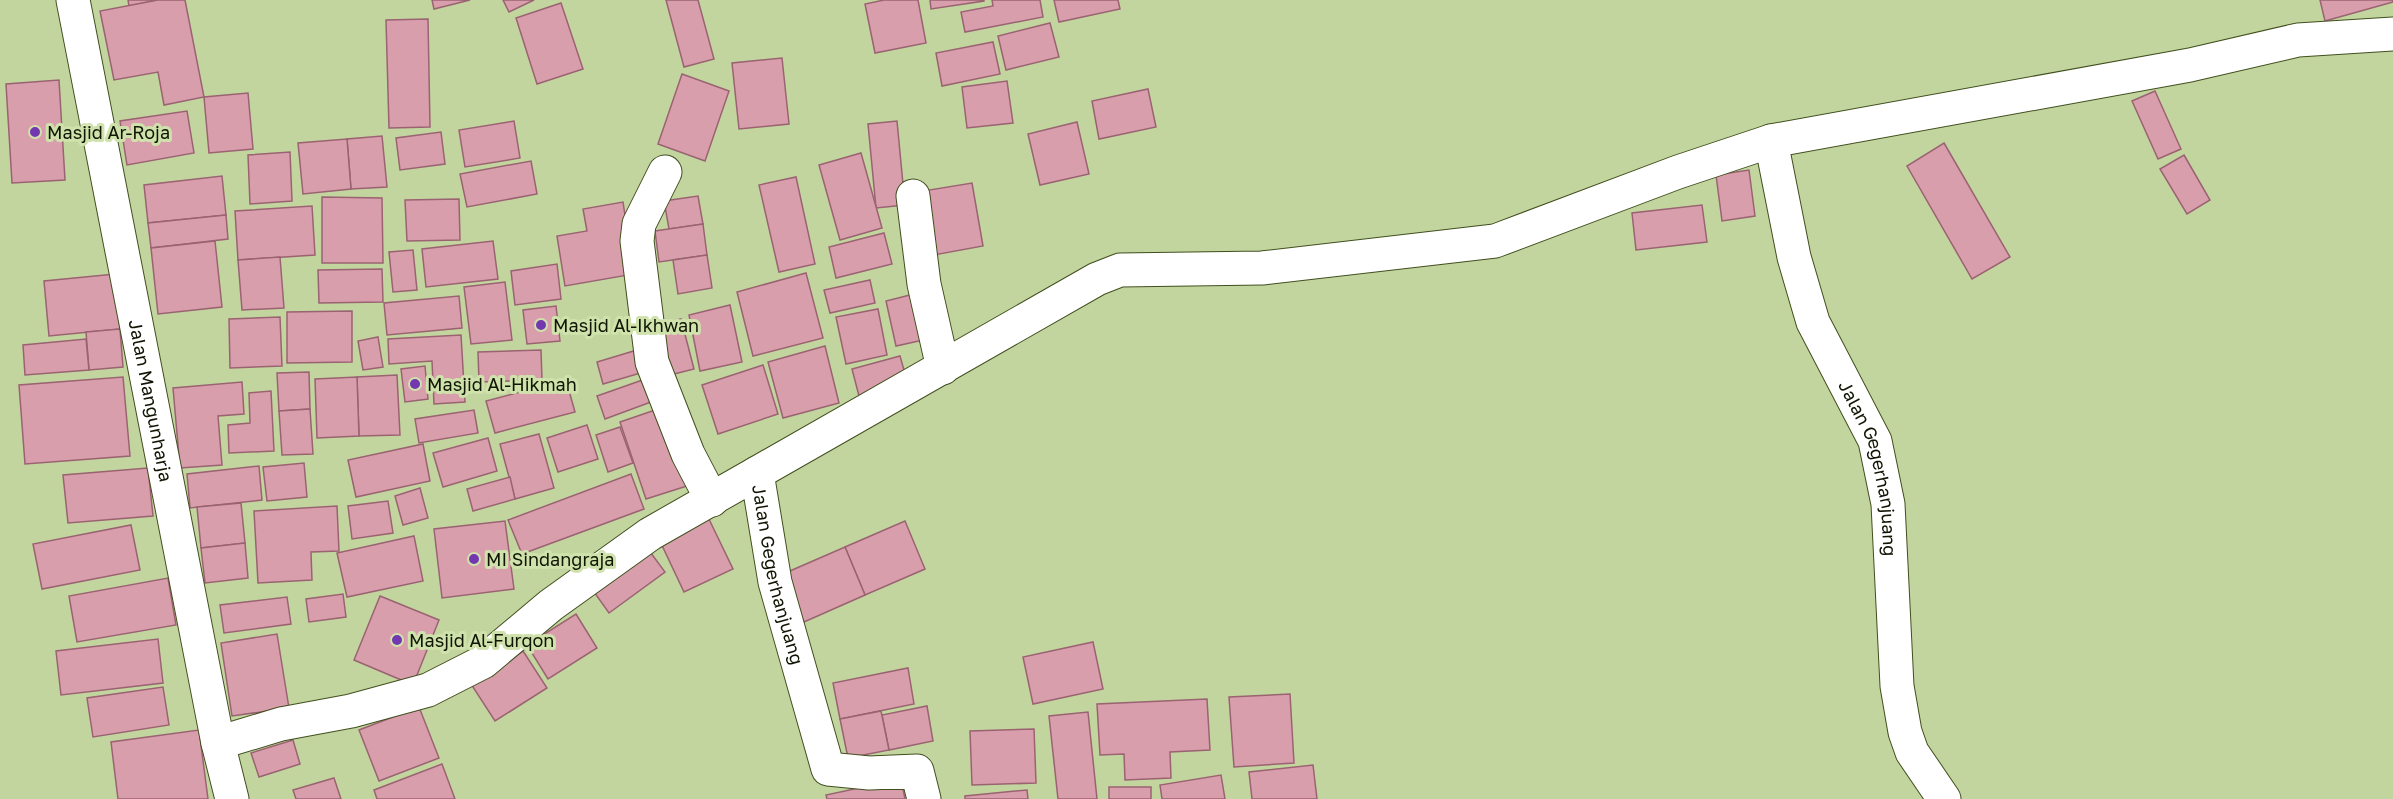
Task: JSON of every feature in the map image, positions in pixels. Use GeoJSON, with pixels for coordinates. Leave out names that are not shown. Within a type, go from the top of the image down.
{"type":"FeatureCollection","features":[{"type":"Feature","properties":{"kind":"street","name":"Jalan Mangunharja"},"geometry":{"type":"LineString","coordinates":[[73,0],[218,743],[232,799]]}},
{"type":"Feature","properties":{"kind":"street"},"geometry":{"type":"LineString","coordinates":[[757,473],[1097,279],[1120,270],[1262,268],[1495,241],[1678,172],[1771,141],[2190,65],[2298,40],[2393,34]]}},
{"type":"Feature","properties":{"kind":"street","name":"Jalan Gegerhanjuang"},"geometry":{"type":"LineString","coordinates":[[1771,141],[1794,257],[1813,322],[1875,441],[1888,504],[1897,686],[1905,732],[1912,752],[1944,799]]}},
{"type":"Feature","properties":{"kind":"street"},"geometry":{"type":"LineString","coordinates":[[665,172],[639,224],[637,241],[652,362],[684,445],[712,500]]}},
{"type":"Feature","properties":{"kind":"street"},"geometry":{"type":"LineString","coordinates":[[913,196],[924,284],[943,368]]}},
{"type":"Feature","properties":{"kind":"street","name":"Jalan Gegerhanjuang"},"geometry":{"type":"LineString","coordinates":[[218,743],[281,724],[351,711],[428,690],[483,662],[551,605],[650,534],[757,473],[775,582],[828,769],[869,773],[917,771],[924,799]]}},
{"type":"Feature","properties":{"kind":"building"},"geometry":{"type":"Polygon","coordinates":[[[128,0],[158,0],[129,6],[128,0]]]}},
{"type":"Feature","properties":{"kind":"building"},"geometry":{"type":"Polygon","coordinates":[[[158,0],[185,0],[204,97],[164,105],[158,72],[114,80],[100,11],[158,0]]]}},
{"type":"Feature","properties":{"kind":"building"},"geometry":{"type":"Polygon","coordinates":[[[432,0],[470,0],[434,9],[432,0]]]}},
{"type":"Feature","properties":{"kind":"building"},"geometry":{"type":"Polygon","coordinates":[[[503,0],[534,0],[509,12],[503,0]]]}},
{"type":"Feature","properties":{"kind":"building"},"geometry":{"type":"Polygon","coordinates":[[[666,0],[698,0],[714,59],[684,67],[666,0]]]}},
{"type":"Feature","properties":{"kind":"building"},"geometry":{"type":"Polygon","coordinates":[[[884,0],[918,0],[926,43],[875,53],[865,4],[884,0]]]}},
{"type":"Feature","properties":{"kind":"building"},"geometry":{"type":"Polygon","coordinates":[[[930,0],[984,0],[984,1],[931,9],[930,0]]]}},
{"type":"Feature","properties":{"kind":"building"},"geometry":{"type":"Polygon","coordinates":[[[992,0],[1040,0],[1043,17],[965,32],[961,12],[993,6],[992,0]]]}},
{"type":"Feature","properties":{"kind":"building"},"geometry":{"type":"Polygon","coordinates":[[[1054,0],[1118,0],[1120,9],[1059,22],[1054,0]]]}},
{"type":"Feature","properties":{"kind":"building"},"geometry":{"type":"Polygon","coordinates":[[[2320,0],[2393,0],[2393,2],[2325,21],[2320,0]]]}},
{"type":"Feature","properties":{"kind":"building"},"geometry":{"type":"Polygon","coordinates":[[[561,3],[583,69],[537,84],[516,18],[561,3]]]}},
{"type":"Feature","properties":{"kind":"building"},"geometry":{"type":"Polygon","coordinates":[[[428,19],[430,127],[389,128],[386,20],[428,19]]]}},
{"type":"Feature","properties":{"kind":"building"},"geometry":{"type":"Polygon","coordinates":[[[1050,23],[1059,57],[1006,70],[998,36],[1050,23]]]}},
{"type":"Feature","properties":{"kind":"building"},"geometry":{"type":"Polygon","coordinates":[[[993,42],[1000,74],[942,86],[936,53],[993,42]]]}},
{"type":"Feature","properties":{"kind":"building"},"geometry":{"type":"Polygon","coordinates":[[[782,58],[789,124],[739,129],[732,63],[782,58]]]}},
{"type":"Feature","properties":{"kind":"building"},"geometry":{"type":"Polygon","coordinates":[[[682,74],[729,91],[705,161],[658,144],[682,74]]]}},
{"type":"Feature","properties":{"kind":"building","name":"Masjid Ar-Roja"},"geometry":{"type":"Polygon","coordinates":[[[59,80],[65,180],[12,183],[6,84],[59,80]]]}},
{"type":"Feature","properties":{"kind":"building"},"geometry":{"type":"Polygon","coordinates":[[[1007,81],[1013,123],[967,128],[962,87],[1007,81]]]}},
{"type":"Feature","properties":{"kind":"building"},"geometry":{"type":"Polygon","coordinates":[[[1148,89],[1156,127],[1099,139],[1092,101],[1148,89]]]}},
{"type":"Feature","properties":{"kind":"building"},"geometry":{"type":"Polygon","coordinates":[[[2155,91],[2181,149],[2158,159],[2132,101],[2155,91]]]}},
{"type":"Feature","properties":{"kind":"building"},"geometry":{"type":"Polygon","coordinates":[[[248,93],[253,149],[209,153],[204,97],[248,93]]]}},
{"type":"Feature","properties":{"kind":"building"},"geometry":{"type":"Polygon","coordinates":[[[187,111],[194,153],[127,165],[120,121],[187,111]]]}},
{"type":"Feature","properties":{"kind":"building"},"geometry":{"type":"Polygon","coordinates":[[[514,121],[520,158],[465,167],[459,130],[514,121]]]}},
{"type":"Feature","properties":{"kind":"building"},"geometry":{"type":"Polygon","coordinates":[[[897,121],[905,205],[876,208],[868,124],[897,121]]]}},
{"type":"Feature","properties":{"kind":"building"},"geometry":{"type":"Polygon","coordinates":[[[1077,122],[1089,174],[1040,185],[1028,134],[1077,122]]]}},
{"type":"Feature","properties":{"kind":"building"},"geometry":{"type":"Polygon","coordinates":[[[441,132],[445,164],[400,170],[396,138],[441,132]]]}},
{"type":"Feature","properties":{"kind":"building"},"geometry":{"type":"Polygon","coordinates":[[[382,136],[387,187],[351,189],[347,139],[382,136]]]}},
{"type":"Feature","properties":{"kind":"building"},"geometry":{"type":"Polygon","coordinates":[[[347,139],[351,189],[303,194],[298,143],[347,139]]]}},
{"type":"Feature","properties":{"kind":"building"},"geometry":{"type":"Polygon","coordinates":[[[1944,143],[2010,257],[1972,279],[1907,166],[1944,143]]]}},
{"type":"Feature","properties":{"kind":"building"},"geometry":{"type":"Polygon","coordinates":[[[290,152],[292,201],[250,204],[248,155],[290,152]]]}},
{"type":"Feature","properties":{"kind":"building"},"geometry":{"type":"Polygon","coordinates":[[[861,153],[882,228],[840,240],[819,165],[861,153]]]}},
{"type":"Feature","properties":{"kind":"building"},"geometry":{"type":"Polygon","coordinates":[[[2184,155],[2210,200],[2187,214],[2160,169],[2184,155]]]}},
{"type":"Feature","properties":{"kind":"building"},"geometry":{"type":"Polygon","coordinates":[[[531,161],[537,194],[467,207],[460,174],[531,161]]]}},
{"type":"Feature","properties":{"kind":"building"},"geometry":{"type":"Polygon","coordinates":[[[1749,170],[1755,216],[1722,221],[1716,175],[1749,170]]]}},
{"type":"Feature","properties":{"kind":"building"},"geometry":{"type":"Polygon","coordinates":[[[222,176],[226,215],[148,223],[144,185],[222,176]]]}},
{"type":"Feature","properties":{"kind":"building"},"geometry":{"type":"Polygon","coordinates":[[[796,177],[815,264],[779,272],[759,185],[796,177]]]}},
{"type":"Feature","properties":{"kind":"building"},"geometry":{"type":"Polygon","coordinates":[[[972,183],[983,246],[934,255],[923,191],[972,183]]]}},
{"type":"Feature","properties":{"kind":"building"},"geometry":{"type":"Polygon","coordinates":[[[698,196],[703,224],[669,229],[664,201],[698,196]]]}},
{"type":"Feature","properties":{"kind":"building"},"geometry":{"type":"Polygon","coordinates":[[[322,197],[382,198],[383,263],[322,263],[322,197]]]}},
{"type":"Feature","properties":{"kind":"building"},"geometry":{"type":"Polygon","coordinates":[[[459,199],[460,240],[407,241],[405,200],[459,199]]]}},
{"type":"Feature","properties":{"kind":"building"},"geometry":{"type":"Polygon","coordinates":[[[623,202],[634,274],[565,286],[557,236],[587,231],[583,209],[623,202]]]}},
{"type":"Feature","properties":{"kind":"building"},"geometry":{"type":"Polygon","coordinates":[[[1702,205],[1707,242],[1636,250],[1632,213],[1702,205]]]}},
{"type":"Feature","properties":{"kind":"building"},"geometry":{"type":"Polygon","coordinates":[[[312,206],[315,255],[238,260],[235,211],[312,206]]]}},
{"type":"Feature","properties":{"kind":"building"},"geometry":{"type":"Polygon","coordinates":[[[226,215],[228,239],[151,248],[148,223],[226,215]]]}},
{"type":"Feature","properties":{"kind":"building"},"geometry":{"type":"Polygon","coordinates":[[[703,224],[707,255],[659,262],[655,231],[703,224]]]}},
{"type":"Feature","properties":{"kind":"building"},"geometry":{"type":"Polygon","coordinates":[[[884,233],[892,264],[836,278],[829,247],[884,233]]]}},
{"type":"Feature","properties":{"kind":"building"},"geometry":{"type":"Polygon","coordinates":[[[215,241],[222,307],[158,314],[151,248],[215,241]]]}},
{"type":"Feature","properties":{"kind":"building"},"geometry":{"type":"Polygon","coordinates":[[[493,241],[498,279],[426,287],[422,249],[493,241]]]}},
{"type":"Feature","properties":{"kind":"building"},"geometry":{"type":"Polygon","coordinates":[[[413,250],[417,290],[393,292],[389,252],[413,250]]]}},
{"type":"Feature","properties":{"kind":"building"},"geometry":{"type":"Polygon","coordinates":[[[707,255],[712,288],[678,294],[673,260],[707,255]]]}},
{"type":"Feature","properties":{"kind":"building"},"geometry":{"type":"Polygon","coordinates":[[[280,257],[284,308],[242,310],[238,260],[280,257]]]}},
{"type":"Feature","properties":{"kind":"building"},"geometry":{"type":"Polygon","coordinates":[[[557,264],[561,299],[515,305],[511,271],[557,264]]]}},
{"type":"Feature","properties":{"kind":"building"},"geometry":{"type":"Polygon","coordinates":[[[382,269],[383,302],[319,303],[318,270],[382,269]]]}},
{"type":"Feature","properties":{"kind":"building"},"geometry":{"type":"Polygon","coordinates":[[[806,273],[823,338],[753,356],[737,292],[806,273]]]}},
{"type":"Feature","properties":{"kind":"building"},"geometry":{"type":"Polygon","coordinates":[[[115,274],[120,329],[49,336],[44,281],[115,274]]]}},
{"type":"Feature","properties":{"kind":"building"},"geometry":{"type":"Polygon","coordinates":[[[870,280],[875,303],[830,313],[824,290],[870,280]]]}},
{"type":"Feature","properties":{"kind":"building"},"geometry":{"type":"Polygon","coordinates":[[[505,282],[512,340],[471,344],[464,287],[505,282]]]}},
{"type":"Feature","properties":{"kind":"building"},"geometry":{"type":"Polygon","coordinates":[[[918,293],[928,339],[896,346],[886,301],[918,293]]]}},
{"type":"Feature","properties":{"kind":"building"},"geometry":{"type":"Polygon","coordinates":[[[459,296],[462,328],[387,335],[384,303],[459,296]]]}},
{"type":"Feature","properties":{"kind":"building"},"geometry":{"type":"Polygon","coordinates":[[[730,305],[742,362],[700,371],[689,315],[730,305]]]}},
{"type":"Feature","properties":{"kind":"building","name":"Masjid Al-Ikhwan"},"geometry":{"type":"Polygon","coordinates":[[[556,306],[560,341],[527,344],[523,310],[556,306]]]}},
{"type":"Feature","properties":{"kind":"building"},"geometry":{"type":"Polygon","coordinates":[[[878,309],[887,355],[846,364],[836,317],[878,309]]]}},
{"type":"Feature","properties":{"kind":"building"},"geometry":{"type":"Polygon","coordinates":[[[352,311],[352,362],[287,363],[287,312],[352,311]]]}},
{"type":"Feature","properties":{"kind":"building"},"geometry":{"type":"Polygon","coordinates":[[[280,317],[282,366],[230,368],[229,319],[280,317]]]}},
{"type":"Feature","properties":{"kind":"building"},"geometry":{"type":"Polygon","coordinates":[[[681,319],[694,369],[666,376],[653,326],[681,319]]]}},
{"type":"Feature","properties":{"kind":"building"},"geometry":{"type":"Polygon","coordinates":[[[120,329],[123,367],[89,370],[86,332],[120,329]]]}},
{"type":"Feature","properties":{"kind":"building"},"geometry":{"type":"Polygon","coordinates":[[[461,335],[465,402],[434,404],[432,361],[389,364],[388,339],[461,335]]]}},
{"type":"Feature","properties":{"kind":"building"},"geometry":{"type":"Polygon","coordinates":[[[378,337],[383,367],[363,370],[358,341],[378,337]]]}},
{"type":"Feature","properties":{"kind":"building"},"geometry":{"type":"Polygon","coordinates":[[[86,339],[89,370],[25,375],[23,345],[86,339]]]}},
{"type":"Feature","properties":{"kind":"building"},"geometry":{"type":"Polygon","coordinates":[[[825,346],[839,403],[783,418],[768,362],[825,346]]]}},
{"type":"Feature","properties":{"kind":"building"},"geometry":{"type":"Polygon","coordinates":[[[541,350],[542,380],[479,382],[478,352],[541,350]]]}},
{"type":"Feature","properties":{"kind":"building"},"geometry":{"type":"Polygon","coordinates":[[[637,350],[644,372],[603,384],[597,362],[637,350]]]}},
{"type":"Feature","properties":{"kind":"building"},"geometry":{"type":"Polygon","coordinates":[[[900,356],[908,384],[859,396],[852,369],[900,356]]]}},
{"type":"Feature","properties":{"kind":"building"},"geometry":{"type":"Polygon","coordinates":[[[763,365],[778,414],[718,434],[702,385],[763,365]]]}},
{"type":"Feature","properties":{"kind":"building","name":"Masjid Al-Hikmah"},"geometry":{"type":"Polygon","coordinates":[[[425,366],[428,399],[405,402],[401,369],[425,366]]]}},
{"type":"Feature","properties":{"kind":"building"},"geometry":{"type":"Polygon","coordinates":[[[309,372],[310,409],[279,411],[277,373],[309,372]]]}},
{"type":"Feature","properties":{"kind":"building"},"geometry":{"type":"Polygon","coordinates":[[[397,375],[400,435],[359,436],[357,377],[397,375]]]}},
{"type":"Feature","properties":{"kind":"building"},"geometry":{"type":"Polygon","coordinates":[[[123,377],[130,456],[25,464],[19,385],[123,377]]]}},
{"type":"Feature","properties":{"kind":"building"},"geometry":{"type":"Polygon","coordinates":[[[357,377],[359,436],[317,438],[315,379],[357,377]]]}},
{"type":"Feature","properties":{"kind":"building"},"geometry":{"type":"Polygon","coordinates":[[[651,377],[659,399],[605,419],[597,396],[651,377]]]}},
{"type":"Feature","properties":{"kind":"building"},"geometry":{"type":"Polygon","coordinates":[[[566,380],[575,412],[495,433],[486,401],[566,380]]]}},
{"type":"Feature","properties":{"kind":"building"},"geometry":{"type":"Polygon","coordinates":[[[242,382],[244,414],[218,416],[222,465],[180,468],[173,388],[242,382]]]}},
{"type":"Feature","properties":{"kind":"building"},"geometry":{"type":"Polygon","coordinates":[[[271,391],[274,451],[229,453],[228,425],[250,423],[249,393],[271,391]]]}},
{"type":"Feature","properties":{"kind":"building"},"geometry":{"type":"Polygon","coordinates":[[[664,407],[690,485],[646,499],[620,422],[664,407]]]}},
{"type":"Feature","properties":{"kind":"building"},"geometry":{"type":"Polygon","coordinates":[[[310,409],[313,454],[282,455],[279,411],[310,409]]]}},
{"type":"Feature","properties":{"kind":"building"},"geometry":{"type":"Polygon","coordinates":[[[474,410],[478,433],[419,443],[415,419],[474,410]]]}},
{"type":"Feature","properties":{"kind":"building"},"geometry":{"type":"Polygon","coordinates":[[[587,425],[598,459],[558,472],[547,438],[587,425]]]}},
{"type":"Feature","properties":{"kind":"building"},"geometry":{"type":"Polygon","coordinates":[[[620,427],[633,463],[608,472],[596,435],[620,427]]]}},
{"type":"Feature","properties":{"kind":"building"},"geometry":{"type":"Polygon","coordinates":[[[539,434],[554,488],[515,499],[500,444],[539,434]]]}},
{"type":"Feature","properties":{"kind":"building"},"geometry":{"type":"Polygon","coordinates":[[[488,438],[497,471],[443,487],[433,453],[488,438]]]}},
{"type":"Feature","properties":{"kind":"building"},"geometry":{"type":"Polygon","coordinates":[[[423,444],[430,481],[356,497],[348,460],[423,444]]]}},
{"type":"Feature","properties":{"kind":"building"},"geometry":{"type":"Polygon","coordinates":[[[304,463],[307,497],[267,501],[263,467],[304,463]]]}},
{"type":"Feature","properties":{"kind":"building"},"geometry":{"type":"Polygon","coordinates":[[[259,466],[262,500],[190,508],[187,474],[259,466]]]}},
{"type":"Feature","properties":{"kind":"building"},"geometry":{"type":"Polygon","coordinates":[[[148,468],[153,516],[68,523],[63,475],[148,468]]]}},
{"type":"Feature","properties":{"kind":"building"},"geometry":{"type":"Polygon","coordinates":[[[631,474],[644,509],[522,554],[508,520],[631,474]]]}},
{"type":"Feature","properties":{"kind":"building"},"geometry":{"type":"Polygon","coordinates":[[[510,477],[515,499],[473,511],[467,489],[510,477]]]}},
{"type":"Feature","properties":{"kind":"building"},"geometry":{"type":"Polygon","coordinates":[[[420,488],[428,518],[403,525],[395,496],[420,488]]]}},
{"type":"Feature","properties":{"kind":"building"},"geometry":{"type":"Polygon","coordinates":[[[388,501],[393,533],[352,539],[348,506],[388,501]]]}},
{"type":"Feature","properties":{"kind":"building"},"geometry":{"type":"Polygon","coordinates":[[[241,503],[245,543],[201,548],[197,507],[241,503]]]}},
{"type":"Feature","properties":{"kind":"building"},"geometry":{"type":"Polygon","coordinates":[[[337,506],[339,551],[311,552],[312,580],[258,583],[254,511],[337,506]]]}},
{"type":"Feature","properties":{"kind":"building"},"geometry":{"type":"Polygon","coordinates":[[[707,515],[733,569],[684,592],[659,539],[707,515]]]}},
{"type":"Feature","properties":{"kind":"building","name":"MI Sindangraja"},"geometry":{"type":"Polygon","coordinates":[[[505,521],[514,589],[442,598],[434,529],[505,521]]]}},
{"type":"Feature","properties":{"kind":"building"},"geometry":{"type":"Polygon","coordinates":[[[905,521],[925,569],[865,595],[845,547],[905,521]]]}},
{"type":"Feature","properties":{"kind":"building"},"geometry":{"type":"Polygon","coordinates":[[[131,525],[140,570],[42,589],[33,544],[131,525]]]}},
{"type":"Feature","properties":{"kind":"building"},"geometry":{"type":"Polygon","coordinates":[[[414,536],[423,581],[347,597],[337,553],[414,536]]]}},
{"type":"Feature","properties":{"kind":"building"},"geometry":{"type":"Polygon","coordinates":[[[245,543],[248,578],[205,583],[201,548],[245,543]]]}},
{"type":"Feature","properties":{"kind":"building"},"geometry":{"type":"Polygon","coordinates":[[[645,545],[665,572],[609,613],[589,585],[645,545]]]}},
{"type":"Feature","properties":{"kind":"building"},"geometry":{"type":"Polygon","coordinates":[[[845,547],[865,595],[804,622],[783,574],[845,547]]]}},
{"type":"Feature","properties":{"kind":"building"},"geometry":{"type":"Polygon","coordinates":[[[168,578],[176,625],[77,642],[69,596],[168,578]]]}},
{"type":"Feature","properties":{"kind":"building"},"geometry":{"type":"Polygon","coordinates":[[[343,594],[346,617],[309,622],[306,599],[343,594]]]}},
{"type":"Feature","properties":{"kind":"building","name":"Masjid Al-Furqon"},"geometry":{"type":"Polygon","coordinates":[[[380,596],[439,620],[413,685],[354,660],[380,596]]]}},
{"type":"Feature","properties":{"kind":"building"},"geometry":{"type":"Polygon","coordinates":[[[287,597],[291,624],[224,633],[220,605],[287,597]]]}},
{"type":"Feature","properties":{"kind":"building"},"geometry":{"type":"Polygon","coordinates":[[[576,614],[597,648],[548,679],[527,645],[576,614]]]}},
{"type":"Feature","properties":{"kind":"building"},"geometry":{"type":"Polygon","coordinates":[[[277,634],[289,708],[232,716],[221,643],[277,634]]]}},
{"type":"Feature","properties":{"kind":"building"},"geometry":{"type":"Polygon","coordinates":[[[158,639],[163,683],[61,695],[56,651],[158,639]]]}},
{"type":"Feature","properties":{"kind":"building"},"geometry":{"type":"Polygon","coordinates":[[[1093,642],[1103,689],[1033,704],[1023,657],[1093,642]]]}},
{"type":"Feature","properties":{"kind":"building"},"geometry":{"type":"Polygon","coordinates":[[[523,651],[547,688],[495,721],[471,684],[523,651]]]}},
{"type":"Feature","properties":{"kind":"building"},"geometry":{"type":"Polygon","coordinates":[[[908,668],[914,704],[840,719],[833,683],[908,668]]]}},
{"type":"Feature","properties":{"kind":"building"},"geometry":{"type":"Polygon","coordinates":[[[163,687],[169,725],[93,737],[87,698],[163,687]]]}},
{"type":"Feature","properties":{"kind":"building"},"geometry":{"type":"Polygon","coordinates":[[[1290,694],[1294,763],[1234,767],[1229,697],[1290,694]]]}},
{"type":"Feature","properties":{"kind":"building"},"geometry":{"type":"Polygon","coordinates":[[[1207,699],[1210,750],[1170,752],[1171,778],[1125,780],[1124,754],[1100,755],[1097,704],[1207,699]]]}},
{"type":"Feature","properties":{"kind":"building"},"geometry":{"type":"Polygon","coordinates":[[[927,706],[933,741],[889,750],[882,715],[927,706]]]}},
{"type":"Feature","properties":{"kind":"building"},"geometry":{"type":"Polygon","coordinates":[[[419,707],[439,758],[379,781],[359,730],[419,707]]]}},
{"type":"Feature","properties":{"kind":"building"},"geometry":{"type":"Polygon","coordinates":[[[881,711],[889,750],[848,758],[840,719],[881,711]]]}},
{"type":"Feature","properties":{"kind":"building"},"geometry":{"type":"Polygon","coordinates":[[[1088,712],[1097,799],[1058,799],[1049,716],[1088,712]]]}},
{"type":"Feature","properties":{"kind":"building"},"geometry":{"type":"Polygon","coordinates":[[[1034,729],[1036,783],[972,785],[970,731],[1034,729]]]}},
{"type":"Feature","properties":{"kind":"building"},"geometry":{"type":"Polygon","coordinates":[[[199,730],[208,799],[118,799],[111,742],[199,730]]]}},
{"type":"Feature","properties":{"kind":"building"},"geometry":{"type":"Polygon","coordinates":[[[293,740],[300,764],[259,777],[251,753],[293,740]]]}},
{"type":"Feature","properties":{"kind":"building"},"geometry":{"type":"Polygon","coordinates":[[[442,764],[455,799],[377,799],[374,790],[442,764]]]}},
{"type":"Feature","properties":{"kind":"building"},"geometry":{"type":"Polygon","coordinates":[[[1313,765],[1317,799],[1252,799],[1249,772],[1313,765]]]}},
{"type":"Feature","properties":{"kind":"building"},"geometry":{"type":"Polygon","coordinates":[[[1221,775],[1225,799],[1162,799],[1160,785],[1221,775]]]}},
{"type":"Feature","properties":{"kind":"building"},"geometry":{"type":"Polygon","coordinates":[[[334,778],[341,799],[296,799],[293,790],[334,778]]]}},
{"type":"Feature","properties":{"kind":"building"},"geometry":{"type":"Polygon","coordinates":[[[901,779],[905,799],[827,799],[826,795],[901,779]]]}},
{"type":"Feature","properties":{"kind":"building"},"geometry":{"type":"Polygon","coordinates":[[[1109,787],[1151,787],[1151,799],[1109,799],[1109,787]]]}},
{"type":"Feature","properties":{"kind":"building"},"geometry":{"type":"Polygon","coordinates":[[[1027,790],[1028,799],[965,799],[965,796],[1027,790]]]}},
{"type":"Feature","properties":{"kind":"place","name":"Masjid Ar-Roja"},"geometry":{"type":"Point","coordinates":[35,132]}},
{"type":"Feature","properties":{"kind":"place","name":"Masjid Al-Ikhwan"},"geometry":{"type":"Point","coordinates":[541,325]}},
{"type":"Feature","properties":{"kind":"place","name":"Masjid Al-Hikmah"},"geometry":{"type":"Point","coordinates":[415,384]}},
{"type":"Feature","properties":{"kind":"place","name":"MI Sindangraja"},"geometry":{"type":"Point","coordinates":[474,559]}},
{"type":"Feature","properties":{"kind":"place","name":"Masjid Al-Furqon"},"geometry":{"type":"Point","coordinates":[397,640]}}]}
